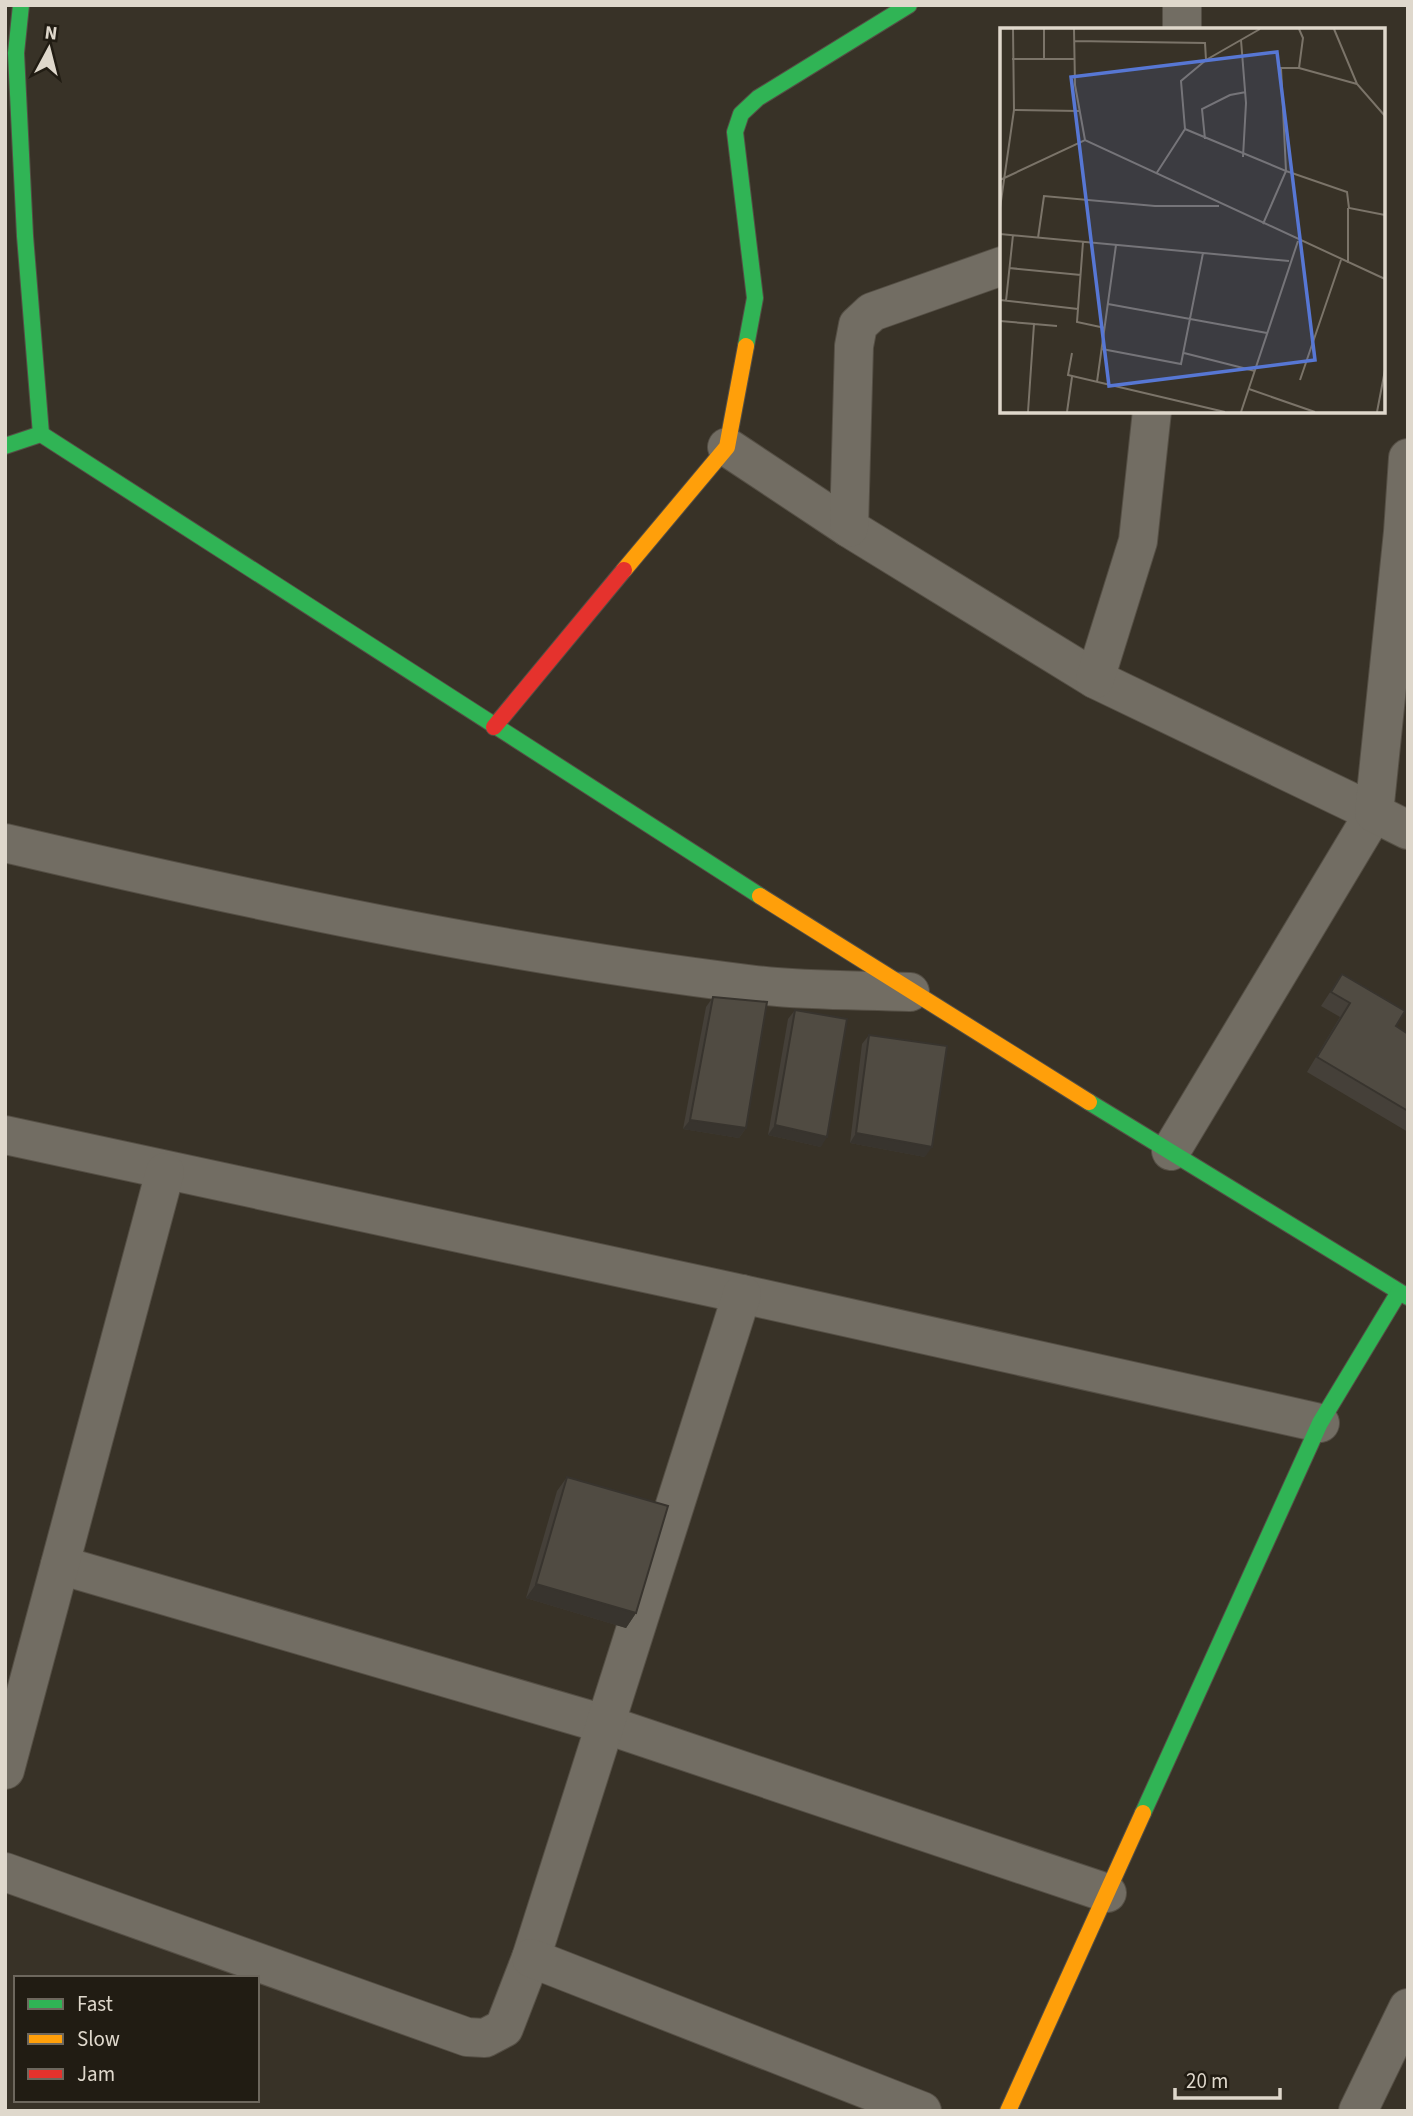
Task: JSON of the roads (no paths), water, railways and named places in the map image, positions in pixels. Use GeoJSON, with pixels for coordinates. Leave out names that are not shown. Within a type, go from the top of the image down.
{"type":"FeatureCollection","features":[{"type":"Feature","properties":{"kind":"street"},"geometry":{"type":"LineString","coordinates":[[21,5],[16,54],[15,234],[41,434],[910,992],[1403,1294],[1320,1423],[1008,2111]]}},
{"type":"Feature","properties":{"kind":"street"},"geometry":{"type":"LineString","coordinates":[[494,727],[727,447],[755,298],[735,132],[741,114],[758,98],[909,5]]}},
{"type":"Feature","properties":{"kind":"street"},"geometry":{"type":"LineString","coordinates":[[1182,5],[1182,28]]}},
{"type":"Feature","properties":{"kind":"street"},"geometry":{"type":"LineString","coordinates":[[849,528],[854,346],[858,325],[872,312],[1000,267]]}},
{"type":"Feature","properties":{"kind":"street"},"geometry":{"type":"LineString","coordinates":[[1095,679],[1138,541],[1152,413]]}},
{"type":"Feature","properties":{"kind":"street"},"geometry":{"type":"LineString","coordinates":[[5,446],[41,434]]}},
{"type":"Feature","properties":{"kind":"street"},"geometry":{"type":"LineString","coordinates":[[727,447],[849,528],[1095,679],[1408,830]]}},
{"type":"Feature","properties":{"kind":"street"},"geometry":{"type":"LineString","coordinates":[[1171,1151],[1374,813],[1404,532],[1408,458]]}},
{"type":"Feature","properties":{"kind":"street"},"geometry":{"type":"LineString","coordinates":[[5,843],[206,890],[457,939],[758,985],[910,992]]}},
{"type":"Feature","properties":{"kind":"street"},"geometry":{"type":"LineString","coordinates":[[5,1135],[164,1172],[741,1294],[1320,1423]]}},
{"type":"Feature","properties":{"kind":"street"},"geometry":{"type":"LineString","coordinates":[[5,1770],[11,1722],[60,1565],[164,1172]]}},
{"type":"Feature","properties":{"kind":"street"},"geometry":{"type":"LineString","coordinates":[[5,1872],[467,2037],[485,2038],[504,2028],[531,1958],[741,1294]]}},
{"type":"Feature","properties":{"kind":"street"},"geometry":{"type":"LineString","coordinates":[[60,1565],[604,1724],[1107,1893]]}},
{"type":"Feature","properties":{"kind":"street"},"geometry":{"type":"LineString","coordinates":[[531,1958],[922,2111]]}},
{"type":"Feature","properties":{"kind":"street"},"geometry":{"type":"LineString","coordinates":[[1358,2111],[1408,2008]]}}]}
